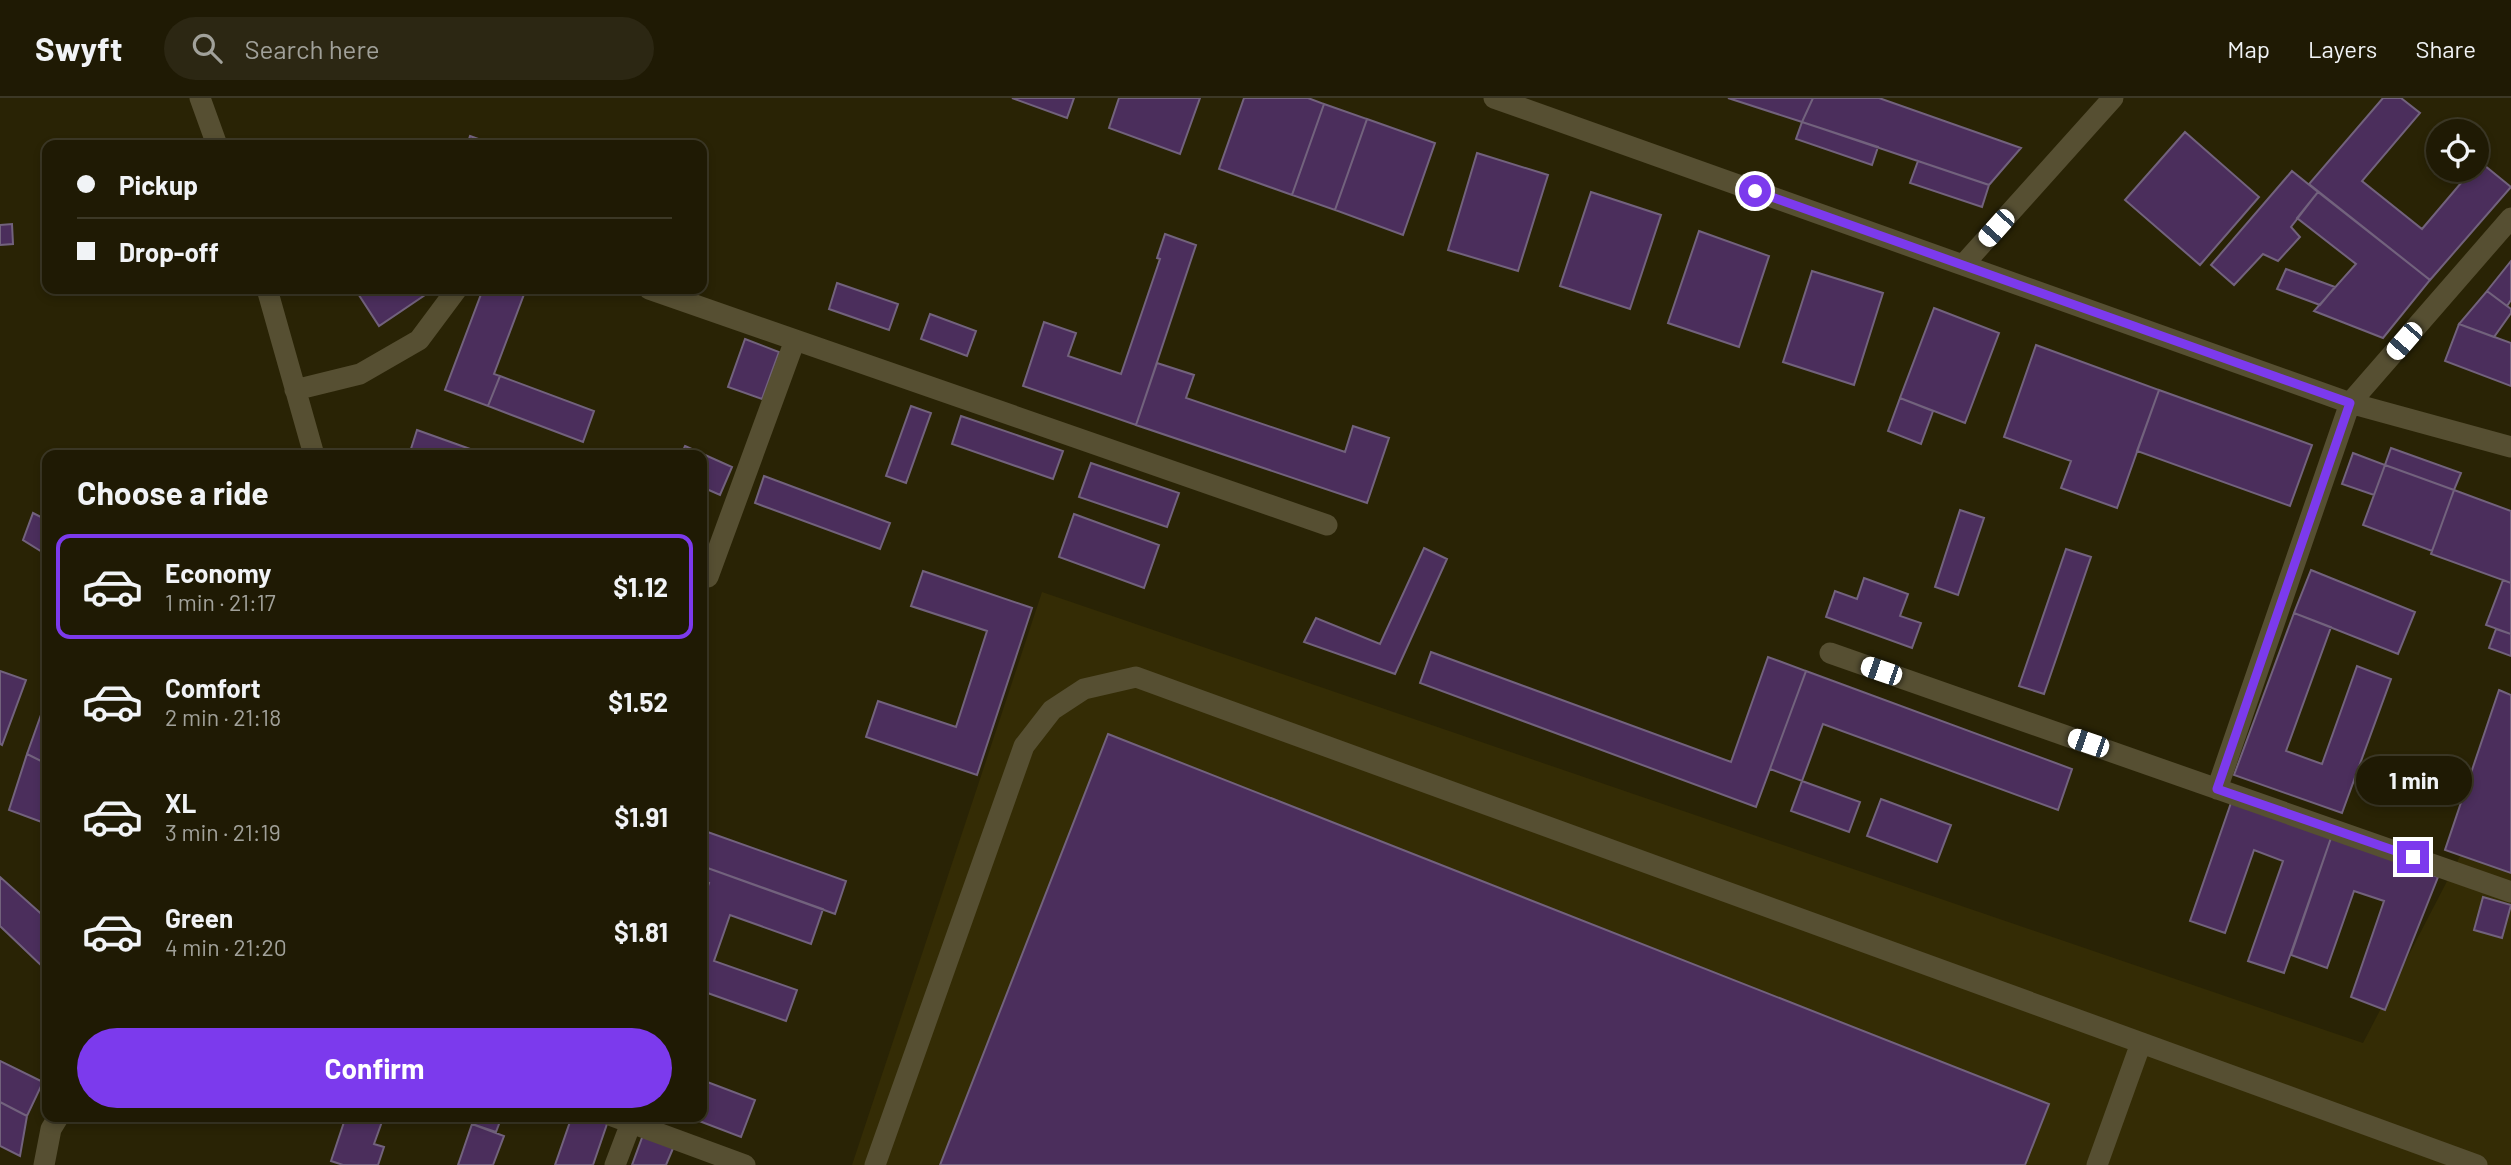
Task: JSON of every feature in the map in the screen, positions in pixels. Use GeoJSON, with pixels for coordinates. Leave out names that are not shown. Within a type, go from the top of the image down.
{"type":"FeatureCollection","features":[{"type":"Feature","properties":{"kind":"street"},"geometry":{"type":"LineString","coordinates":[[200,98],[215,140]]}},
{"type":"Feature","properties":{"kind":"street"},"geometry":{"type":"LineString","coordinates":[[1494,98],[2350,403],[2511,447]]}},
{"type":"Feature","properties":{"kind":"street"},"geometry":{"type":"LineString","coordinates":[[1963,265],[2113,98]]}},
{"type":"Feature","properties":{"kind":"street"},"geometry":{"type":"LineString","coordinates":[[2217,789],[2350,403],[2511,218]]}},
{"type":"Feature","properties":{"kind":"street"},"geometry":{"type":"LineString","coordinates":[[268,294],[313,450]]}},
{"type":"Feature","properties":{"kind":"street"},"geometry":{"type":"LineString","coordinates":[[295,390],[360,373],[419,340],[453,294]]}},
{"type":"Feature","properties":{"kind":"street"},"geometry":{"type":"LineString","coordinates":[[663,294],[1327,525]]}},
{"type":"Feature","properties":{"kind":"street"},"geometry":{"type":"LineString","coordinates":[[708,577],[795,340]]}},
{"type":"Feature","properties":{"kind":"street"},"geometry":{"type":"LineString","coordinates":[[1830,653],[2511,892]]}},
{"type":"Feature","properties":{"kind":"street"},"geometry":{"type":"LineString","coordinates":[[874,1165],[1024,746],[1052,710],[1084,689],[1136,677],[2477,1165]]}},
{"type":"Feature","properties":{"kind":"street"},"geometry":{"type":"LineString","coordinates":[[2098,1165],[2141,1043]]}},
{"type":"Feature","properties":{"kind":"street"},"geometry":{"type":"LineString","coordinates":[[44,1165],[51,1129],[56,1122]]}},
{"type":"Feature","properties":{"kind":"street"},"geometry":{"type":"LineString","coordinates":[[615,1165],[622,1122]]}},
{"type":"Feature","properties":{"kind":"street"},"geometry":{"type":"LineString","coordinates":[[627,1122],[745,1165]]}},
{"type":"Feature","properties":{"kind":"shaded area"},"geometry":{"type":"Polygon","coordinates":[[[1042,592],[2363,1043],[2511,758],[2511,1165],[852,1165],[1042,592]]]}},
{"type":"Feature","properties":{"kind":"building"},"geometry":{"type":"Polygon","coordinates":[[[1012,98],[1074,98],[1067,118],[1012,98]]]}},
{"type":"Feature","properties":{"kind":"building"},"geometry":{"type":"Polygon","coordinates":[[[1119,98],[1200,98],[1180,154],[1109,128],[1119,98]]]}},
{"type":"Feature","properties":{"kind":"building"},"geometry":{"type":"Polygon","coordinates":[[[1244,98],[1308,98],[1324,104],[1292,195],[1219,169],[1244,98]]]}},
{"type":"Feature","properties":{"kind":"building"},"geometry":{"type":"Polygon","coordinates":[[[1728,98],[1813,98],[1802,122],[1728,98]]]}},
{"type":"Feature","properties":{"kind":"building"},"geometry":{"type":"Polygon","coordinates":[[[1813,98],[1879,98],[2021,148],[1989,185],[1802,122],[1813,98]]]}},
{"type":"Feature","properties":{"kind":"building"},"geometry":{"type":"Polygon","coordinates":[[[2383,98],[2401,98],[2420,113],[2362,181],[2422,229],[2462,182],[2489,182],[2489,169],[2511,187],[2430,280],[2309,184],[2383,98]]]}},
{"type":"Feature","properties":{"kind":"building"},"geometry":{"type":"Polygon","coordinates":[[[1324,104],[1367,119],[1335,210],[1292,195],[1324,104]]]}},
{"type":"Feature","properties":{"kind":"building"},"geometry":{"type":"Polygon","coordinates":[[[1367,119],[1435,143],[1403,235],[1335,210],[1367,119]]]}},
{"type":"Feature","properties":{"kind":"building"},"geometry":{"type":"Polygon","coordinates":[[[1802,122],[1878,147],[1872,165],[1796,139],[1802,122]]]}},
{"type":"Feature","properties":{"kind":"building"},"geometry":{"type":"Polygon","coordinates":[[[2185,132],[2259,197],[2200,265],[2125,200],[2185,132]]]}},
{"type":"Feature","properties":{"kind":"building"},"geometry":{"type":"Polygon","coordinates":[[[1477,153],[1548,175],[1518,271],[1448,250],[1477,153]]]}},
{"type":"Feature","properties":{"kind":"building"},"geometry":{"type":"Polygon","coordinates":[[[1918,161],[1989,185],[1982,207],[1910,183],[1918,161]]]}},
{"type":"Feature","properties":{"kind":"building"},"geometry":{"type":"Polygon","coordinates":[[[2292,171],[2318,192],[2291,227],[2300,237],[2278,261],[2263,254],[2234,285],[2211,265],[2292,171]]]}},
{"type":"Feature","properties":{"kind":"building"},"geometry":{"type":"Polygon","coordinates":[[[1591,192],[1661,215],[1630,309],[1560,286],[1591,192]]]}},
{"type":"Feature","properties":{"kind":"building"},"geometry":{"type":"Polygon","coordinates":[[[2318,192],[2430,280],[2383,338],[2314,311],[2356,264],[2297,218],[2318,192]]]}},
{"type":"Feature","properties":{"kind":"building"},"geometry":{"type":"Polygon","coordinates":[[[12,224],[13,244],[0,245],[0,225],[12,224]]]}},
{"type":"Feature","properties":{"kind":"building"},"geometry":{"type":"Polygon","coordinates":[[[1699,231],[1769,256],[1739,347],[1668,323],[1699,231]]]}},
{"type":"Feature","properties":{"kind":"building"},"geometry":{"type":"Polygon","coordinates":[[[1165,234],[1196,245],[1136,425],[1023,386],[1044,322],[1076,333],[1068,356],[1121,374],[1160,259],[1157,258],[1165,234]]]}},
{"type":"Feature","properties":{"kind":"building"},"geometry":{"type":"Polygon","coordinates":[[[2511,261],[2511,300],[2507,306],[2487,291],[2511,261]]]}},
{"type":"Feature","properties":{"kind":"building"},"geometry":{"type":"Polygon","coordinates":[[[2286,269],[2335,287],[2320,305],[2277,289],[2286,269]]]}},
{"type":"Feature","properties":{"kind":"building"},"geometry":{"type":"Polygon","coordinates":[[[1812,271],[1883,293],[1854,385],[1783,362],[1812,271]]]}},
{"type":"Feature","properties":{"kind":"building"},"geometry":{"type":"Polygon","coordinates":[[[837,283],[898,304],[889,330],[829,309],[837,283]]]}},
{"type":"Feature","properties":{"kind":"building"},"geometry":{"type":"Polygon","coordinates":[[[2487,291],[2511,309],[2494,337],[2459,324],[2487,291]]]}},
{"type":"Feature","properties":{"kind":"building"},"geometry":{"type":"Polygon","coordinates":[[[358,294],[424,294],[425,295],[379,326],[358,294]]]}},
{"type":"Feature","properties":{"kind":"building"},"geometry":{"type":"Polygon","coordinates":[[[481,294],[524,294],[494,374],[500,376],[488,406],[445,390],[481,294]]]}},
{"type":"Feature","properties":{"kind":"building"},"geometry":{"type":"Polygon","coordinates":[[[1934,308],[1999,333],[1965,423],[1900,398],[1934,308]]]}},
{"type":"Feature","properties":{"kind":"building"},"geometry":{"type":"Polygon","coordinates":[[[930,314],[976,331],[967,356],[921,339],[930,314]]]}},
{"type":"Feature","properties":{"kind":"building"},"geometry":{"type":"Polygon","coordinates":[[[2459,324],[2511,343],[2511,386],[2445,361],[2459,324]]]}},
{"type":"Feature","properties":{"kind":"building"},"geometry":{"type":"Polygon","coordinates":[[[745,339],[779,352],[762,399],[728,387],[745,339]]]}},
{"type":"Feature","properties":{"kind":"building"},"geometry":{"type":"Polygon","coordinates":[[[2036,345],[2159,390],[2117,508],[2061,488],[2071,461],[2004,437],[2036,345]]]}},
{"type":"Feature","properties":{"kind":"building"},"geometry":{"type":"Polygon","coordinates":[[[1157,363],[1194,375],[1186,398],[1345,452],[1353,426],[1389,438],[1367,503],[1136,425],[1157,363]]]}},
{"type":"Feature","properties":{"kind":"building"},"geometry":{"type":"Polygon","coordinates":[[[500,376],[594,411],[583,442],[488,406],[500,376]]]}},
{"type":"Feature","properties":{"kind":"building"},"geometry":{"type":"Polygon","coordinates":[[[2159,390],[2312,445],[2290,506],[2137,451],[2159,390]]]}},
{"type":"Feature","properties":{"kind":"building"},"geometry":{"type":"Polygon","coordinates":[[[1900,398],[1933,411],[1921,444],[1888,431],[1900,398]]]}},
{"type":"Feature","properties":{"kind":"building"},"geometry":{"type":"Polygon","coordinates":[[[911,406],[931,413],[906,483],[886,476],[911,406]]]}},
{"type":"Feature","properties":{"kind":"building"},"geometry":{"type":"Polygon","coordinates":[[[961,416],[1063,451],[1053,479],[952,444],[961,416]]]}},
{"type":"Feature","properties":{"kind":"building"},"geometry":{"type":"Polygon","coordinates":[[[417,430],[473,450],[411,450],[417,430]]]}},
{"type":"Feature","properties":{"kind":"building"},"geometry":{"type":"Polygon","coordinates":[[[2391,448],[2461,473],[2454,490],[2385,465],[2391,448]]]}},
{"type":"Feature","properties":{"kind":"building"},"geometry":{"type":"Polygon","coordinates":[[[2353,453],[2385,465],[2374,495],[2342,484],[2353,453]]]}},
{"type":"Feature","properties":{"kind":"building"},"geometry":{"type":"Polygon","coordinates":[[[707,456],[732,467],[720,495],[707,489],[707,456]]]}},
{"type":"Feature","properties":{"kind":"building"},"geometry":{"type":"Polygon","coordinates":[[[1091,463],[1179,493],[1167,527],[1079,497],[1091,463]]]}},
{"type":"Feature","properties":{"kind":"building"},"geometry":{"type":"Polygon","coordinates":[[[2385,465],[2454,490],[2432,551],[2363,525],[2385,465]]]}},
{"type":"Feature","properties":{"kind":"building"},"geometry":{"type":"Polygon","coordinates":[[[764,476],[890,523],[880,549],[755,503],[764,476]]]}},
{"type":"Feature","properties":{"kind":"building"},"geometry":{"type":"Polygon","coordinates":[[[2454,490],[2511,511],[2511,583],[2431,554],[2454,490]]]}},
{"type":"Feature","properties":{"kind":"building"},"geometry":{"type":"Polygon","coordinates":[[[1960,510],[1984,518],[1958,595],[1935,587],[1960,510]]]}},
{"type":"Feature","properties":{"kind":"building"},"geometry":{"type":"Polygon","coordinates":[[[33,513],[42,518],[42,552],[23,540],[33,513]]]}},
{"type":"Feature","properties":{"kind":"building"},"geometry":{"type":"Polygon","coordinates":[[[1074,514],[1159,545],[1144,588],[1059,557],[1074,514]]]}},
{"type":"Feature","properties":{"kind":"building"},"geometry":{"type":"Polygon","coordinates":[[[1424,548],[1447,559],[1395,674],[1304,642],[1316,618],[1380,644],[1424,548]]]}},
{"type":"Feature","properties":{"kind":"building"},"geometry":{"type":"Polygon","coordinates":[[[2066,549],[2091,557],[2044,694],[2019,686],[2066,549]]]}},
{"type":"Feature","properties":{"kind":"building"},"geometry":{"type":"Polygon","coordinates":[[[2311,570],[2415,612],[2398,654],[2294,613],[2311,570]]]}},
{"type":"Feature","properties":{"kind":"building"},"geometry":{"type":"Polygon","coordinates":[[[923,571],[1032,608],[977,775],[866,737],[878,701],[956,727],[987,631],[911,606],[923,571]]]}},
{"type":"Feature","properties":{"kind":"building"},"geometry":{"type":"Polygon","coordinates":[[[1864,578],[1908,594],[1900,616],[1921,623],[1912,648],[1826,617],[1835,591],[1857,599],[1864,578]]]}},
{"type":"Feature","properties":{"kind":"building"},"geometry":{"type":"Polygon","coordinates":[[[2503,580],[2511,583],[2511,634],[2486,625],[2503,580]]]}},
{"type":"Feature","properties":{"kind":"building"},"geometry":{"type":"Polygon","coordinates":[[[2294,613],[2331,627],[2286,751],[2322,764],[2357,666],[2391,679],[2342,813],[2234,775],[2294,613]]]}},
{"type":"Feature","properties":{"kind":"building"},"geometry":{"type":"Polygon","coordinates":[[[2496,629],[2511,634],[2511,656],[2489,648],[2496,629]]]}},
{"type":"Feature","properties":{"kind":"building"},"geometry":{"type":"Polygon","coordinates":[[[1431,652],[1731,762],[1768,657],[1806,671],[1756,807],[1420,683],[1431,652]]]}},
{"type":"Feature","properties":{"kind":"building"},"geometry":{"type":"Polygon","coordinates":[[[0,671],[26,680],[2,745],[0,744],[0,671]]]}},
{"type":"Feature","properties":{"kind":"building"},"geometry":{"type":"Polygon","coordinates":[[[1806,671],[2072,769],[2058,810],[1823,724],[1802,781],[1770,769],[1806,671]]]}},
{"type":"Feature","properties":{"kind":"building"},"geometry":{"type":"Polygon","coordinates":[[[2499,690],[2511,695],[2511,873],[2445,850],[2499,690]]]}},
{"type":"Feature","properties":{"kind":"building"},"geometry":{"type":"Polygon","coordinates":[[[42,712],[42,762],[27,754],[42,712]]]}},
{"type":"Feature","properties":{"kind":"building"},"geometry":{"type":"Polygon","coordinates":[[[1108,734],[2049,1104],[2025,1165],[940,1165],[1108,734]]]}},
{"type":"Feature","properties":{"kind":"building"},"geometry":{"type":"Polygon","coordinates":[[[27,754],[42,762],[42,822],[9,810],[27,754]]]}},
{"type":"Feature","properties":{"kind":"building"},"geometry":{"type":"Polygon","coordinates":[[[1802,781],[1860,802],[1849,832],[1791,811],[1802,781]]]}},
{"type":"Feature","properties":{"kind":"building"},"geometry":{"type":"Polygon","coordinates":[[[1881,799],[1951,825],[1937,862],[1867,836],[1881,799]]]}},
{"type":"Feature","properties":{"kind":"building"},"geometry":{"type":"Polygon","coordinates":[[[2232,800],[2332,835],[2284,973],[2248,961],[2283,861],[2254,850],[2225,933],[2190,921],[2232,800]]]}},
{"type":"Feature","properties":{"kind":"building"},"geometry":{"type":"Polygon","coordinates":[[[707,832],[846,881],[835,914],[707,868],[707,832]]]}},
{"type":"Feature","properties":{"kind":"building"},"geometry":{"type":"Polygon","coordinates":[[[2332,835],[2438,877],[2385,1010],[2351,997],[2384,901],[2354,891],[2327,968],[2291,955],[2332,835]]]}},
{"type":"Feature","properties":{"kind":"building"},"geometry":{"type":"Polygon","coordinates":[[[707,868],[823,909],[811,944],[730,915],[714,961],[797,990],[786,1021],[707,993],[707,868]]]}},
{"type":"Feature","properties":{"kind":"building"},"geometry":{"type":"Polygon","coordinates":[[[0,877],[42,915],[42,966],[0,926],[0,877]]]}},
{"type":"Feature","properties":{"kind":"building"},"geometry":{"type":"Polygon","coordinates":[[[2483,897],[2511,905],[2502,938],[2474,930],[2483,897]]]}},
{"type":"Feature","properties":{"kind":"building"},"geometry":{"type":"Polygon","coordinates":[[[0,1061],[42,1082],[27,1116],[0,1102],[0,1061]]]}},
{"type":"Feature","properties":{"kind":"building"},"geometry":{"type":"Polygon","coordinates":[[[707,1082],[755,1100],[741,1137],[702,1122],[707,1122],[707,1082]]]}},
{"type":"Feature","properties":{"kind":"building"},"geometry":{"type":"Polygon","coordinates":[[[0,1102],[27,1116],[20,1156],[0,1146],[0,1102]]]}},
{"type":"Feature","properties":{"kind":"building"},"geometry":{"type":"Polygon","coordinates":[[[344,1122],[382,1122],[374,1144],[384,1147],[378,1165],[343,1165],[331,1161],[344,1122]]]}},
{"type":"Feature","properties":{"kind":"building"},"geometry":{"type":"Polygon","coordinates":[[[473,1122],[500,1122],[496,1132],[472,1124],[473,1122]]]}},
{"type":"Feature","properties":{"kind":"building"},"geometry":{"type":"Polygon","coordinates":[[[570,1122],[608,1122],[593,1165],[555,1165],[570,1122]]]}},
{"type":"Feature","properties":{"kind":"building"},"geometry":{"type":"Polygon","coordinates":[[[472,1124],[504,1136],[493,1165],[458,1165],[472,1124]]]}},
{"type":"Feature","properties":{"kind":"building"},"geometry":{"type":"Polygon","coordinates":[[[643,1135],[674,1146],[666,1165],[632,1165],[643,1135]]]}},
{"type":"Feature","properties":{"kind":"route"},"geometry":{"type":"LineString","coordinates":[[1755,191],[2350,403],[2217,789],[2413,857]]}}]}
